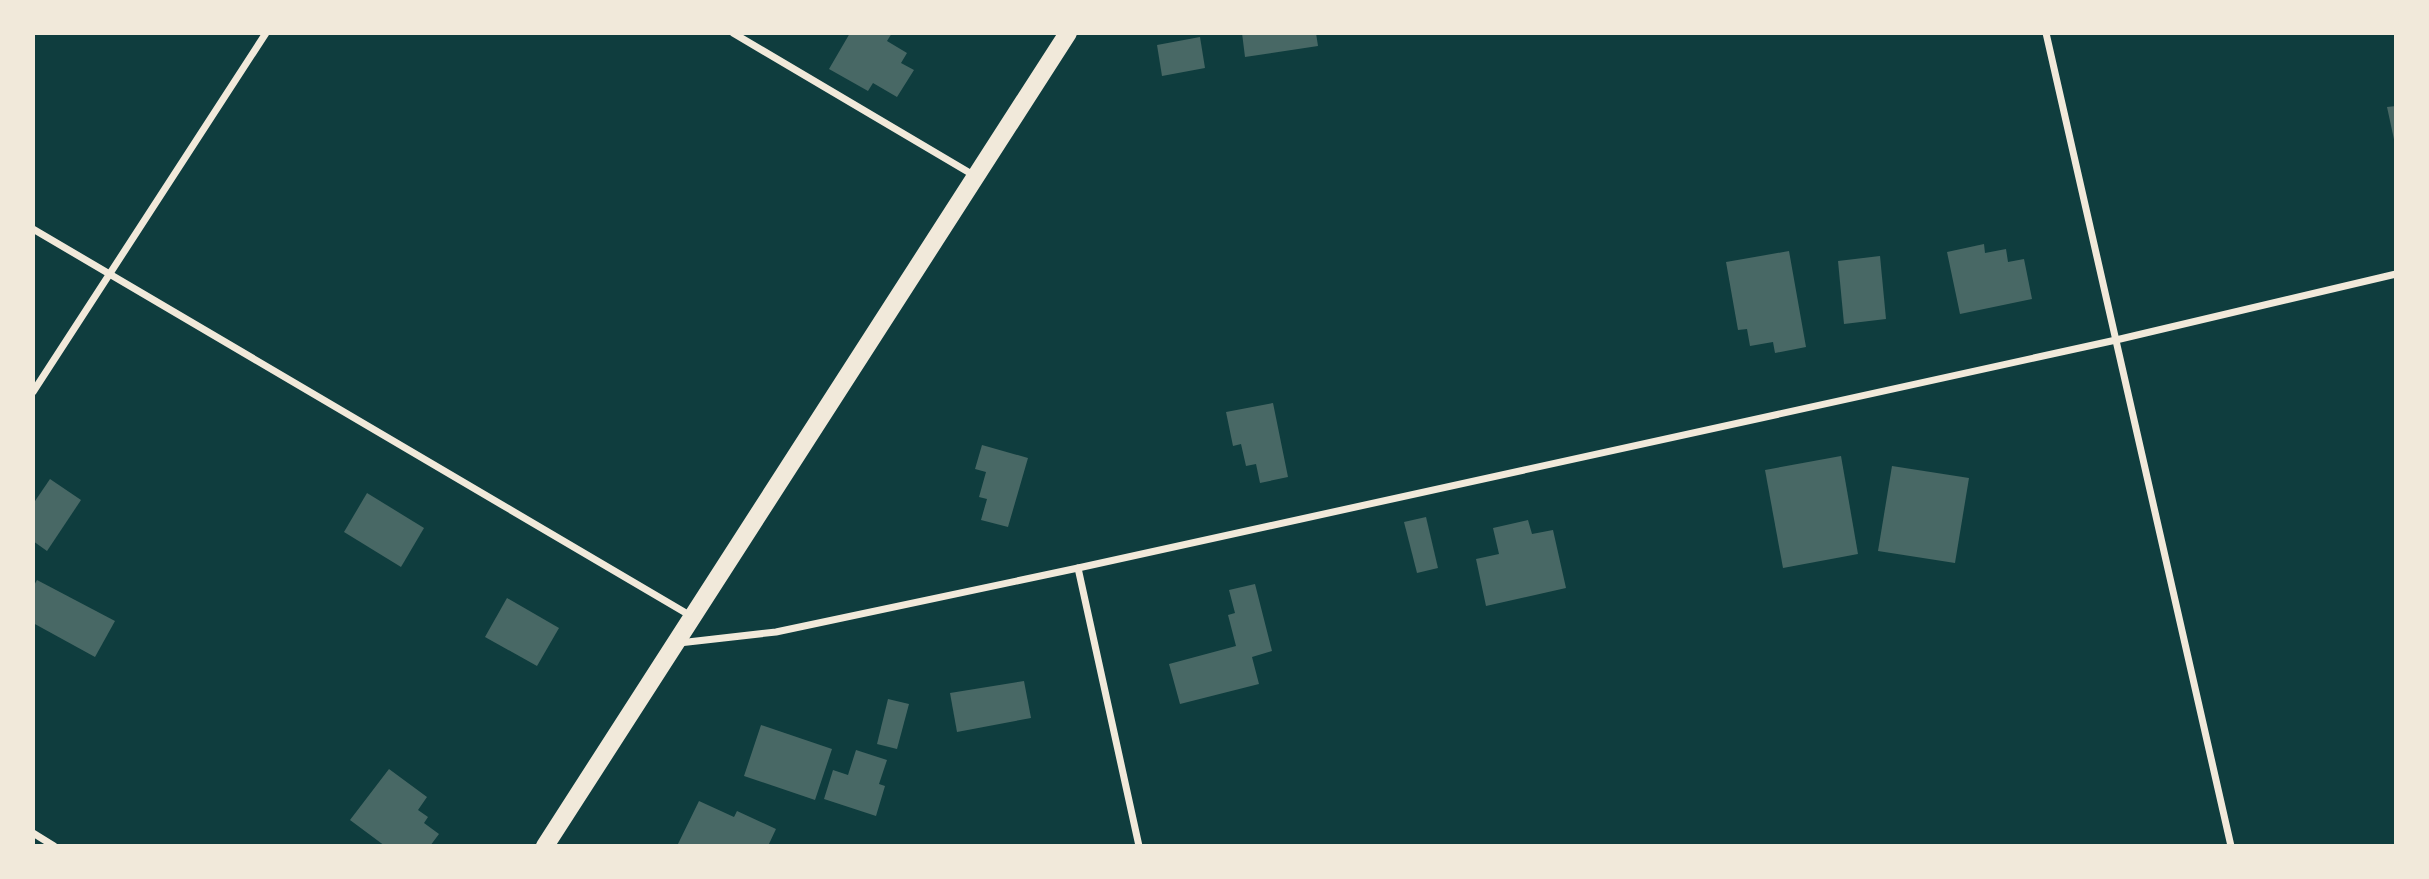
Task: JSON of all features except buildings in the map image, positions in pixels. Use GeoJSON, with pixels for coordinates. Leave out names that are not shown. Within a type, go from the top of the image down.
{"type":"FeatureCollection","features":[{"type":"Feature","properties":{"kind":"main road"},"geometry":{"type":"LineString","coordinates":[[545,846],[673,643],[1069,33]]}},
{"type":"Feature","properties":{"kind":"street"},"geometry":{"type":"LineString","coordinates":[[33,392],[107,274],[266,33]]}},
{"type":"Feature","properties":{"kind":"street"},"geometry":{"type":"LineString","coordinates":[[733,33],[976,176]]}},
{"type":"Feature","properties":{"kind":"street"},"geometry":{"type":"LineString","coordinates":[[2046,33],[2231,846]]}},
{"type":"Feature","properties":{"kind":"street"},"geometry":{"type":"LineString","coordinates":[[33,229],[692,616]]}},
{"type":"Feature","properties":{"kind":"street"},"geometry":{"type":"LineString","coordinates":[[673,643],[776,632],[1078,568],[2116,340],[2396,274]]}},
{"type":"Feature","properties":{"kind":"street"},"geometry":{"type":"LineString","coordinates":[[1078,568],[1139,846]]}},
{"type":"Feature","properties":{"kind":"street"},"geometry":{"type":"LineString","coordinates":[[33,833],[54,846]]}}]}
